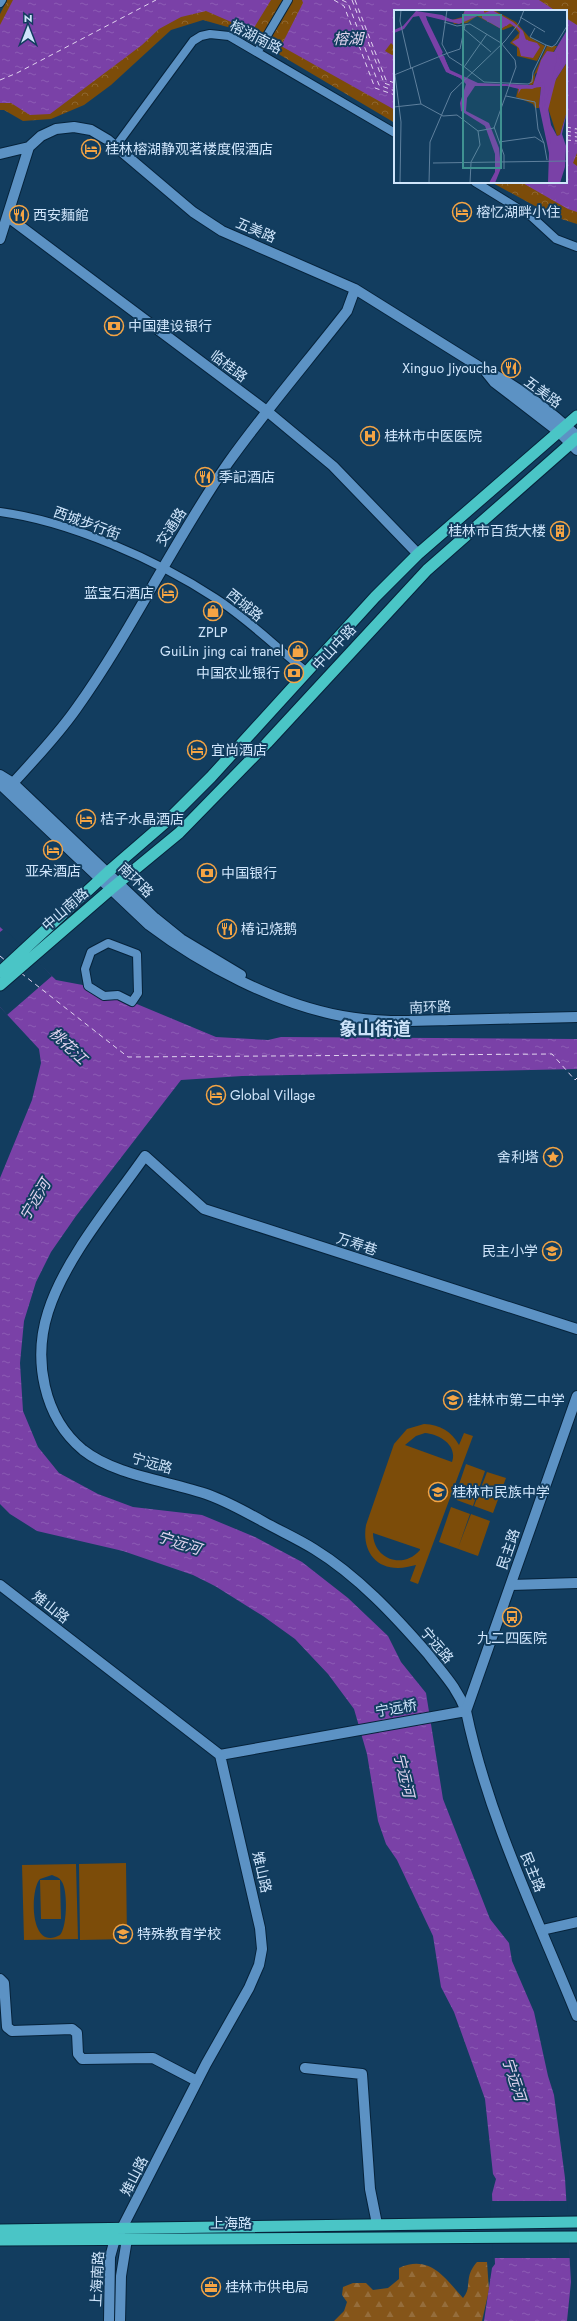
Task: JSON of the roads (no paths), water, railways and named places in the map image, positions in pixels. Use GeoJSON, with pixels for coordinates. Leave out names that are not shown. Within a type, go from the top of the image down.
{"type":"FeatureCollection","features":[{"type":"Feature","properties":{"kind":"highway","name":"中山中路"},"geometry":{"type":"LineString","coordinates":[[104,875],[167,821],[211,777],[418,554],[577,416]]}},
{"type":"Feature","properties":{"kind":"highway","name":"中山中路"},"geometry":{"type":"LineString","coordinates":[[115,885],[179,833],[223,789],[427,570],[576,442]]}},
{"type":"Feature","properties":{"kind":"highway","name":"中山南路"},"geometry":{"type":"LineString","coordinates":[[35,948],[104,875]]}},
{"type":"Feature","properties":{"kind":"highway","name":"中山南路"},"geometry":{"type":"LineString","coordinates":[[35,948],[115,885]]}},
{"type":"Feature","properties":{"kind":"highway"},"geometry":{"type":"LineString","coordinates":[[0,972],[35,948]]}},
{"type":"Feature","properties":{"kind":"highway"},"geometry":{"type":"LineString","coordinates":[[0,985],[35,948]]}},
{"type":"Feature","properties":{"kind":"highway","name":"上海路"},"geometry":{"type":"LineString","coordinates":[[0,2240],[115,2239],[125,2234],[376,2224],[577,2222]]}},
{"type":"Feature","properties":{"kind":"highway","name":"上海路"},"geometry":{"type":"LineString","coordinates":[[0,2230],[125,2234],[462,2238],[577,2237]]}},
{"type":"Feature","properties":{"kind":"street"},"geometry":{"type":"LineString","coordinates":[[258,51],[288,0]]}},
{"type":"Feature","properties":{"kind":"street","name":"榕湖南路"},"geometry":{"type":"LineString","coordinates":[[116,146],[193,41],[201,36],[220,34],[258,51],[394,132]]}},
{"type":"Feature","properties":{"kind":"street","name":"五美路"},"geometry":{"type":"LineString","coordinates":[[29,147],[41,136],[56,129],[74,127],[90,130],[116,146],[193,212],[222,231],[355,289],[483,369],[499,376],[576,442]]}},
{"type":"Feature","properties":{"kind":"street"},"geometry":{"type":"LineString","coordinates":[[0,154],[29,147]]}},
{"type":"Feature","properties":{"kind":"street"},"geometry":{"type":"LineString","coordinates":[[0,239],[29,147]]}},
{"type":"Feature","properties":{"kind":"street"},"geometry":{"type":"LineString","coordinates":[[477,183],[532,216],[556,239],[577,247]]}},
{"type":"Feature","properties":{"kind":"street","name":"临桂路"},"geometry":{"type":"LineString","coordinates":[[8,217],[268,412],[333,466],[418,554]]}},
{"type":"Feature","properties":{"kind":"street","name":"交通路"},"geometry":{"type":"LineString","coordinates":[[13,782],[50,743],[76,710],[125,633],[161,568],[228,463],[347,311],[355,289]]}},
{"type":"Feature","properties":{"kind":"street","name":"西城步行街"},"geometry":{"type":"LineString","coordinates":[[0,512],[20,514],[58,525],[113,546],[161,568]]}},
{"type":"Feature","properties":{"kind":"street","name":"西城路"},"geometry":{"type":"LineString","coordinates":[[161,568],[216,598],[307,672]]}},
{"type":"Feature","properties":{"kind":"street","name":"南环路"},"geometry":{"type":"LineString","coordinates":[[0,775],[13,782],[104,875]]}},
{"type":"Feature","properties":{"kind":"street","name":"南环路"},"geometry":{"type":"LineString","coordinates":[[0,784],[115,885],[181,939],[264,990],[307,1007],[342,1016],[389,1022],[577,1017]]}},
{"type":"Feature","properties":{"kind":"street"},"geometry":{"type":"LineString","coordinates":[[108,944],[137,954],[138,993],[132,1002],[118,995],[104,996],[88,986],[85,969],[91,952],[108,944]]}},
{"type":"Feature","properties":{"kind":"street","name":"万寿巷"},"geometry":{"type":"LineString","coordinates":[[145,1156],[204,1209],[577,1329]]}},
{"type":"Feature","properties":{"kind":"street","name":"宁远路"},"geometry":{"type":"LineString","coordinates":[[145,1156],[76,1255],[56,1291],[48,1311],[43,1332],[41,1354],[46,1394],[59,1424],[83,1450],[100,1460],[138,1476],[185,1486],[223,1500],[315,1549],[346,1573],[399,1621],[458,1692],[466,1711]]}},
{"type":"Feature","properties":{"kind":"street","name":"民主路"},"geometry":{"type":"LineString","coordinates":[[577,1396],[483,1676],[466,1711],[474,1751],[512,1857],[577,2016]]}},
{"type":"Feature","properties":{"kind":"street","name":"民主路"},"geometry":{"type":"LineString","coordinates":[[514,1585],[577,1416]]}},
{"type":"Feature","properties":{"kind":"street"},"geometry":{"type":"LineString","coordinates":[[514,1585],[577,1583]]}},
{"type":"Feature","properties":{"kind":"street","name":"雉山路"},"geometry":{"type":"LineString","coordinates":[[0,1586],[220,1755],[255,1900],[262,1948],[259,1965],[249,1988],[197,2081],[125,2234]]}},
{"type":"Feature","properties":{"kind":"street","name":"宁远桥"},"geometry":{"type":"LineString","coordinates":[[220,1755],[466,1711]]}},
{"type":"Feature","properties":{"kind":"street"},"geometry":{"type":"LineString","coordinates":[[542,1930],[577,1922]]}},
{"type":"Feature","properties":{"kind":"street"},"geometry":{"type":"LineString","coordinates":[[0,1979],[4,1982],[7,2027],[12,2031],[72,2029],[76,2033],[78,2054],[82,2059],[153,2058],[197,2081]]}},
{"type":"Feature","properties":{"kind":"street"},"geometry":{"type":"LineString","coordinates":[[305,2068],[362,2074],[370,2189],[376,2224]]}},
{"type":"Feature","properties":{"kind":"street","name":"上海南路"},"geometry":{"type":"LineString","coordinates":[[120,2321],[121,2276],[125,2234]]}},
{"type":"Feature","properties":{"kind":"street","name":"上海南路"},"geometry":{"type":"LineString","coordinates":[[109,2321],[110,2257],[115,2239]]}},
{"type":"Feature","properties":{"kind":"water"},"geometry":{"type":"Polygon","coordinates":[[[13,0],[271,0],[252,31],[206,11],[181,17],[159,29],[142,45],[50,114],[30,115],[11,103],[0,103],[0,25],[13,0]]]}},
{"type":"Feature","properties":{"kind":"water","name":"榕湖"},"geometry":{"type":"Polygon","coordinates":[[[302,0],[539,0],[554,10],[394,10],[394,44],[393,45],[391,43],[385,51],[392,55],[394,54],[394,109],[281,46],[303,3],[302,0]]]}},
{"type":"Feature","properties":{"kind":"water"},"geometry":{"type":"Polygon","coordinates":[[[567,19],[577,25],[577,153],[573,163],[577,166],[577,212],[568,209],[523,183],[567,183],[567,19]]]}},
{"type":"Feature","properties":{"kind":"water"},"geometry":{"type":"Polygon","coordinates":[[[0,927],[56,980],[88,986],[132,1002],[216,1037],[268,1040],[281,1037],[577,1039],[577,1069],[242,1076],[181,1080],[76,1216],[51,1252],[36,1282],[24,1321],[20,1363],[23,1411],[38,1447],[59,1473],[98,1494],[133,1507],[202,1515],[255,1537],[302,1562],[348,1598],[388,1636],[401,1662],[426,1693],[443,1799],[490,1919],[509,1943],[512,1961],[534,2012],[548,2076],[554,2095],[565,2178],[571,2282],[567,2321],[484,2321],[492,2268],[495,2264],[492,2194],[496,2179],[493,2174],[485,2099],[454,2012],[441,1987],[433,1936],[397,1860],[386,1844],[378,1821],[367,1754],[354,1709],[328,1674],[295,1639],[263,1616],[215,1586],[193,1575],[123,1551],[37,1531],[10,1514],[0,1504],[0,1178],[32,1100],[41,1063],[39,1049],[0,1007],[0,927]]]}},
{"type":"Feature","properties":{"kind":"place","name":"桂林榕湖静观茗楼度假酒店"},"geometry":{"type":"Point","coordinates":[91,149]}},
{"type":"Feature","properties":{"kind":"place","name":"榕忆湖畔小住"},"geometry":{"type":"Point","coordinates":[462,212]}},
{"type":"Feature","properties":{"kind":"place","name":"西安麵館"},"geometry":{"type":"Point","coordinates":[19,215]}},
{"type":"Feature","properties":{"kind":"place","name":"中国建设银行"},"geometry":{"type":"Point","coordinates":[114,326]}},
{"type":"Feature","properties":{"kind":"place","name":"Xinguo Jiyoucha"},"geometry":{"type":"Point","coordinates":[511,368]}},
{"type":"Feature","properties":{"kind":"place","name":"桂林市中医医院"},"geometry":{"type":"Point","coordinates":[370,436]}},
{"type":"Feature","properties":{"kind":"place","name":"季記酒店"},"geometry":{"type":"Point","coordinates":[205,477]}},
{"type":"Feature","properties":{"kind":"place","name":"桂林市百货大楼"},"geometry":{"type":"Point","coordinates":[560,531]}},
{"type":"Feature","properties":{"kind":"place","name":"蓝宝石酒店"},"geometry":{"type":"Point","coordinates":[168,593]}},
{"type":"Feature","properties":{"kind":"place","name":"ZPLP"},"geometry":{"type":"Point","coordinates":[213,611]}},
{"type":"Feature","properties":{"kind":"place","name":"GuiLin jing cai tranel"},"geometry":{"type":"Point","coordinates":[298,651]}},
{"type":"Feature","properties":{"kind":"place","name":"中国农业银行"},"geometry":{"type":"Point","coordinates":[294,673]}},
{"type":"Feature","properties":{"kind":"place","name":"宜尚酒店"},"geometry":{"type":"Point","coordinates":[197,750]}},
{"type":"Feature","properties":{"kind":"place","name":"桔子水晶酒店"},"geometry":{"type":"Point","coordinates":[86,819]}},
{"type":"Feature","properties":{"kind":"place","name":"亚朵酒店"},"geometry":{"type":"Point","coordinates":[53,850]}},
{"type":"Feature","properties":{"kind":"place","name":"中国银行"},"geometry":{"type":"Point","coordinates":[207,873]}},
{"type":"Feature","properties":{"kind":"place","name":"椿记烧鹅"},"geometry":{"type":"Point","coordinates":[227,929]}},
{"type":"Feature","properties":{"kind":"place","name":"Global Village"},"geometry":{"type":"Point","coordinates":[216,1095]}},
{"type":"Feature","properties":{"kind":"place","name":"舍利塔"},"geometry":{"type":"Point","coordinates":[553,1157]}},
{"type":"Feature","properties":{"kind":"place","name":"民主小学"},"geometry":{"type":"Point","coordinates":[552,1251]}},
{"type":"Feature","properties":{"kind":"place","name":"桂林市第二中学"},"geometry":{"type":"Point","coordinates":[453,1400]}},
{"type":"Feature","properties":{"kind":"place","name":"桂林市民族中学"},"geometry":{"type":"Point","coordinates":[438,1492]}},
{"type":"Feature","properties":{"kind":"place","name":"九二四医院"},"geometry":{"type":"Point","coordinates":[512,1617]}},
{"type":"Feature","properties":{"kind":"place","name":"特殊教育学校"},"geometry":{"type":"Point","coordinates":[123,1934]}},
{"type":"Feature","properties":{"kind":"place","name":"桂林市供电局"},"geometry":{"type":"Point","coordinates":[211,2287]}},
{"type":"Feature","properties":{"kind":"district","name":"象山街道"},"geometry":{"type":"Point","coordinates":[375,1029]}},
{"type":"Feature","properties":{"kind":"water label","name":"桃花江"},"geometry":{"type":"Point","coordinates":[68,1046]}},
{"type":"Feature","properties":{"kind":"water label","name":"宁远河"},"geometry":{"type":"Point","coordinates":[35,1200]}},
{"type":"Feature","properties":{"kind":"water label","name":"宁远河"},"geometry":{"type":"Point","coordinates":[179,1543]}},
{"type":"Feature","properties":{"kind":"water label","name":"宁远河"},"geometry":{"type":"Point","coordinates":[404,1775]}},
{"type":"Feature","properties":{"kind":"water label","name":"宁远河"},"geometry":{"type":"Point","coordinates":[514,2079]}}]}
